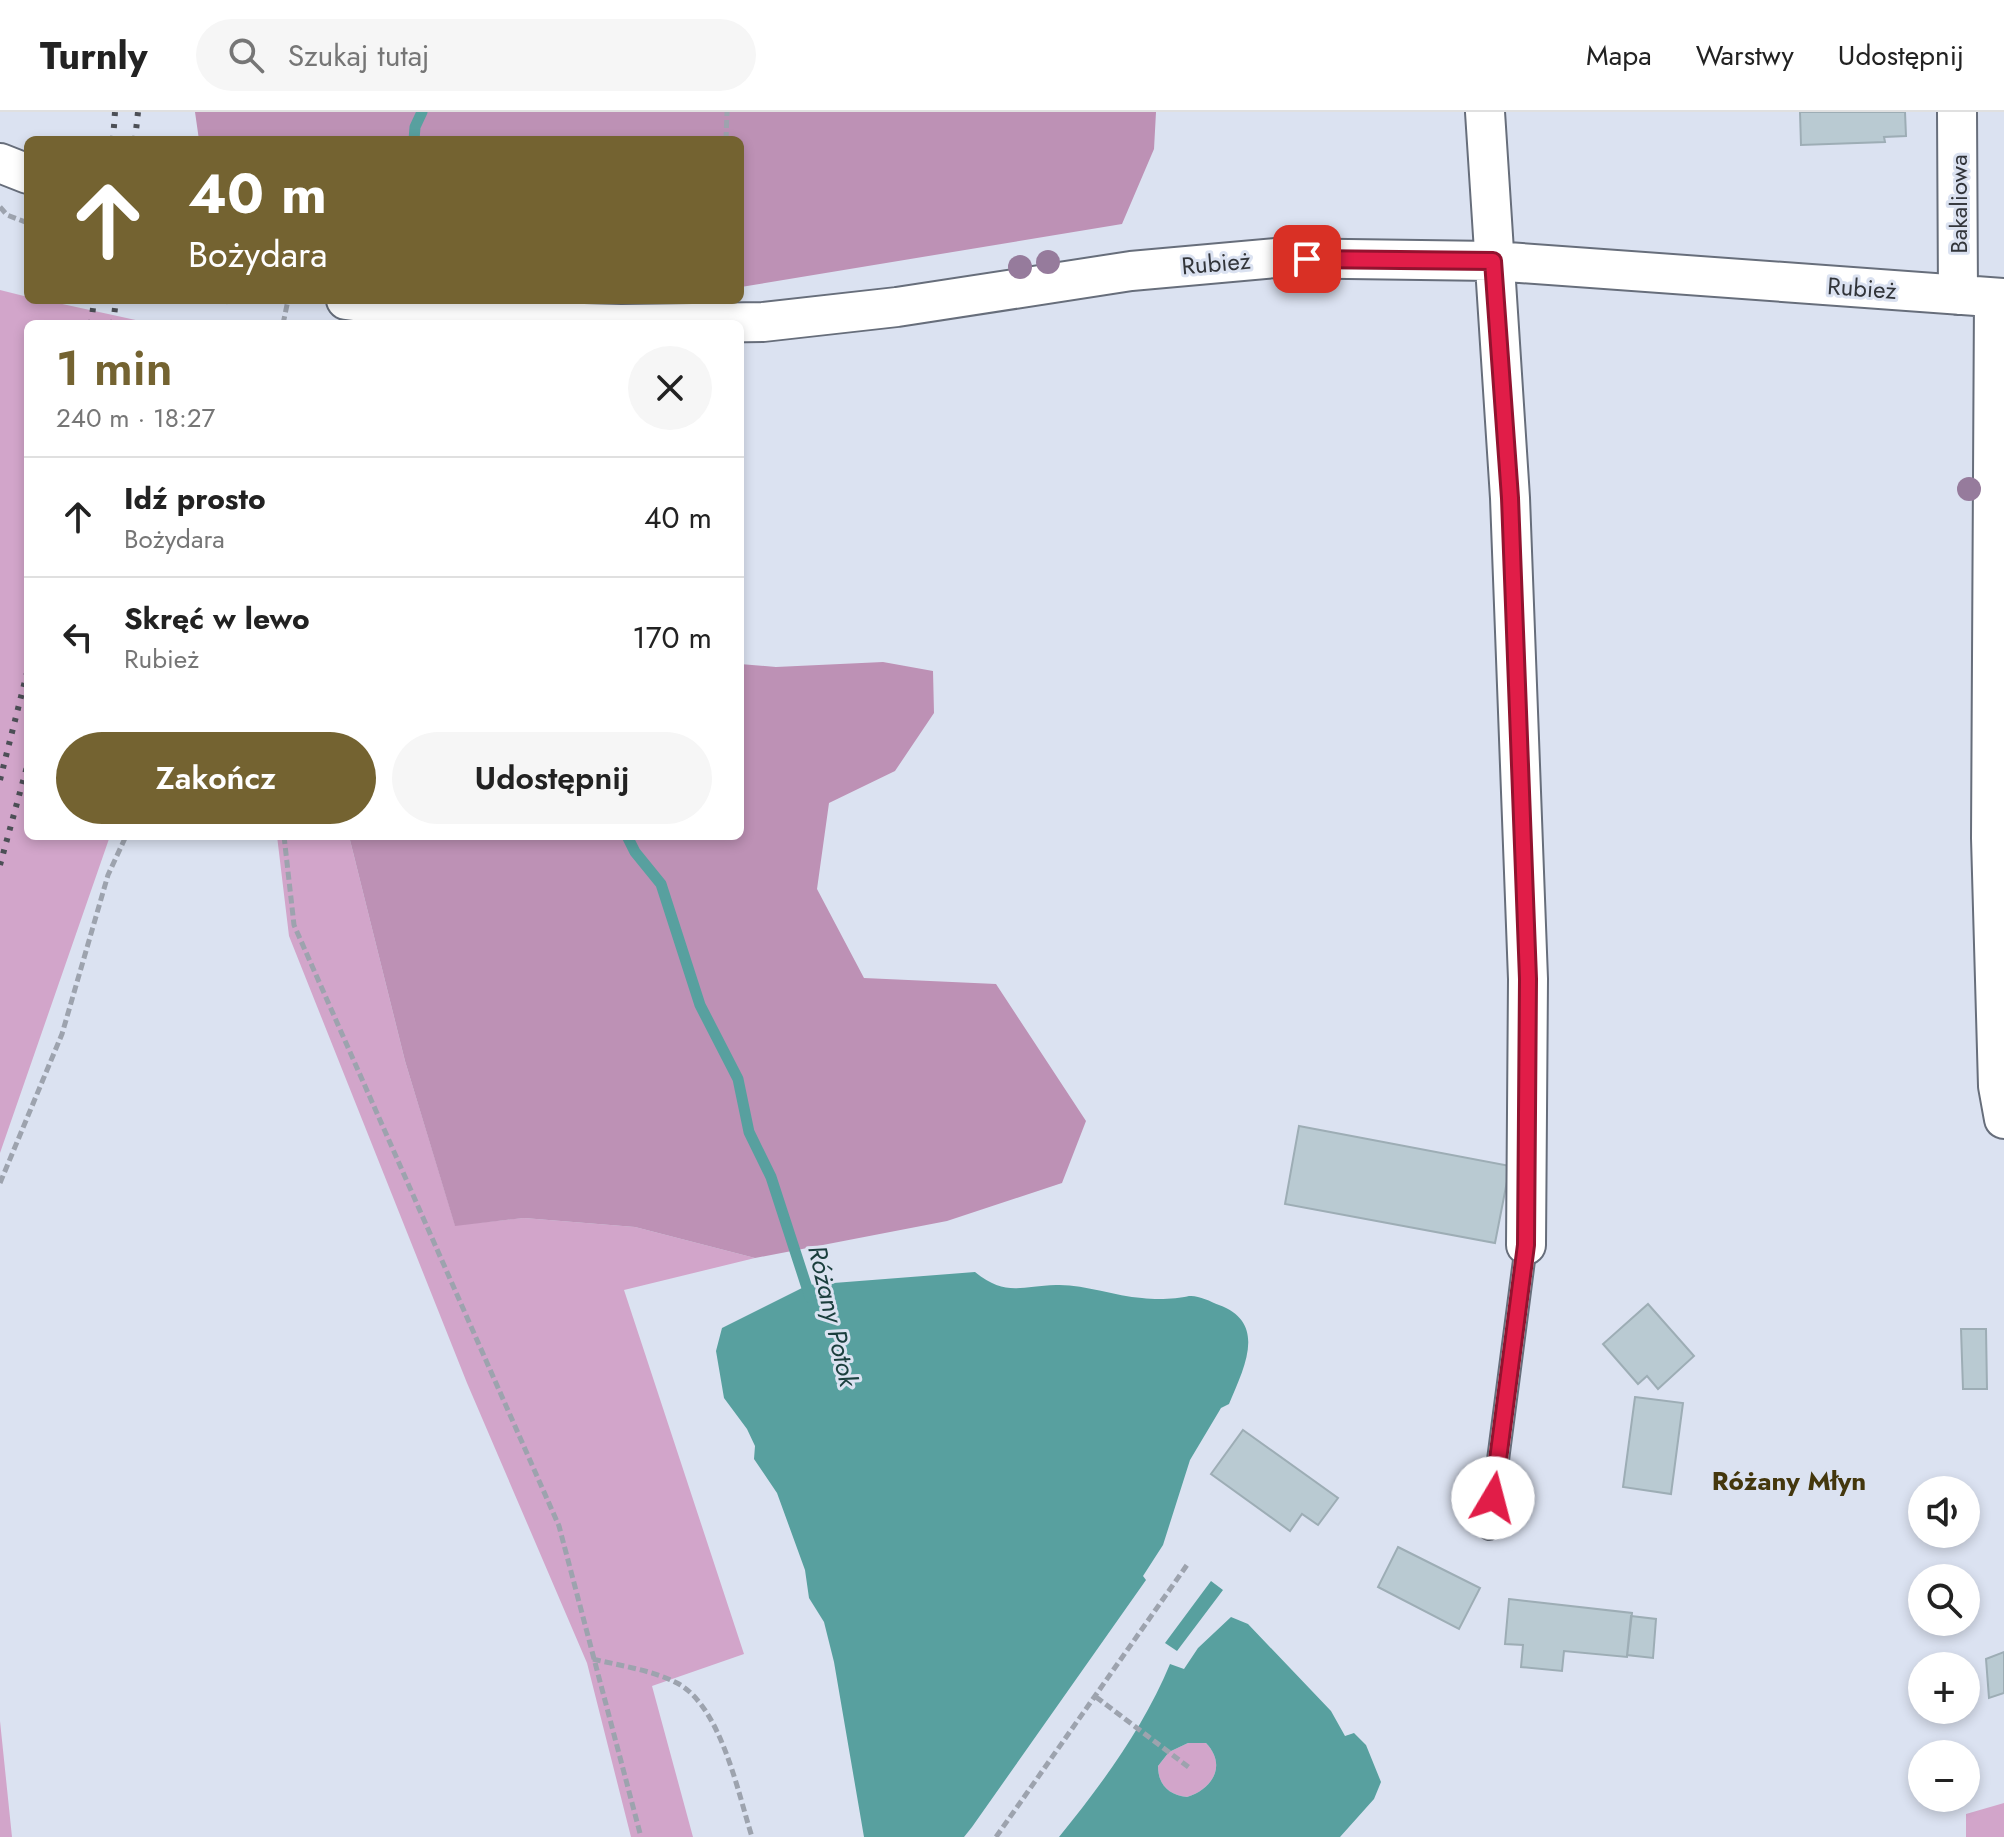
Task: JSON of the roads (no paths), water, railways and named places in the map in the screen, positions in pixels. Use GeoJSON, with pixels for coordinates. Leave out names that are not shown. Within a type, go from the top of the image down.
{"type":"FeatureCollection","features":[{"type":"Feature","properties":{"kind":"street"},"geometry":{"type":"LineString","coordinates":[[1485,112],[1510,498],[1528,979],[1526,1245]]}},
{"type":"Feature","properties":{"kind":"street","name":"Bakaliowa"},"geometry":{"type":"LineString","coordinates":[[1957,112],[1985,297],[1991,838],[1998,1086],[2004,1119]]}},
{"type":"Feature","properties":{"kind":"street"},"geometry":{"type":"LineString","coordinates":[[0,163],[24,172]]}},
{"type":"Feature","properties":{"kind":"street","name":"Rubież"},"geometry":{"type":"LineString","coordinates":[[744,322],[897,307],[1131,271],[1276,258],[1493,261],[1985,297]]}},
{"type":"Feature","properties":{"kind":"street","name":"Rubież"},"geometry":{"type":"LineString","coordinates":[[377,304],[500,320]]}},
{"type":"Feature","properties":{"kind":"lane"},"geometry":{"type":"LineString","coordinates":[[1489,1529],[1526,1245]]}},
{"type":"Feature","properties":{"kind":"water"},"geometry":{"type":"Polygon","coordinates":[[[975,1272],[1005,1287],[1067,1285],[1148,1299],[1193,1296],[1204,1299],[1234,1313],[1243,1323],[1248,1335],[1248,1348],[1229,1404],[1221,1408],[1190,1460],[1163,1545],[1143,1576],[1146,1580],[972,1827],[964,1837],[864,1837],[834,1662],[824,1622],[809,1598],[805,1570],[777,1493],[754,1459],[755,1446],[747,1429],[724,1398],[716,1351],[722,1328],[808,1285],[975,1272]]]}},
{"type":"Feature","properties":{"kind":"water"},"geometry":{"type":"Polygon","coordinates":[[[1211,1581],[1223,1590],[1177,1651],[1165,1643],[1211,1581]]]}},
{"type":"Feature","properties":{"kind":"water"},"geometry":{"type":"Polygon","coordinates":[[[1231,1617],[1248,1624],[1331,1711],[1345,1736],[1354,1733],[1366,1745],[1381,1782],[1374,1799],[1340,1837],[1059,1837],[1121,1754],[1148,1710],[1170,1664],[1184,1669],[1198,1648],[1231,1617]],[[1188,1743],[1169,1752],[1158,1766],[1162,1784],[1175,1794],[1187,1797],[1204,1788],[1216,1768],[1216,1760],[1206,1743],[1188,1743]]]}},
{"type":"Feature","properties":{"kind":"waterway","name":"Różany Potok"},"geometry":{"type":"LineString","coordinates":[[414,136],[422,112]]}},
{"type":"Feature","properties":{"kind":"waterway","name":"Różany Potok"},"geometry":{"type":"LineString","coordinates":[[629,840],[661,884],[700,1005],[738,1079],[749,1132],[771,1177],[810,1297]]}},
{"type":"Feature","properties":{"kind":"railway"},"geometry":{"type":"LineString","coordinates":[[113,136],[115,112]]}},
{"type":"Feature","properties":{"kind":"railway"},"geometry":{"type":"LineString","coordinates":[[135,136],[138,112]]}},
{"type":"Feature","properties":{"kind":"railway"},"geometry":{"type":"LineString","coordinates":[[92,320],[94,304]]}},
{"type":"Feature","properties":{"kind":"railway"},"geometry":{"type":"LineString","coordinates":[[114,320],[116,304]]}},
{"type":"Feature","properties":{"kind":"railway"},"geometry":{"type":"LineString","coordinates":[[0,780],[24,685]]}},
{"type":"Feature","properties":{"kind":"railway"},"geometry":{"type":"LineString","coordinates":[[0,865],[24,778]]}},
{"type":"Feature","properties":{"kind":"district","name":"Różany Młyn"},"geometry":{"type":"Point","coordinates":[1789,1481]}}]}
